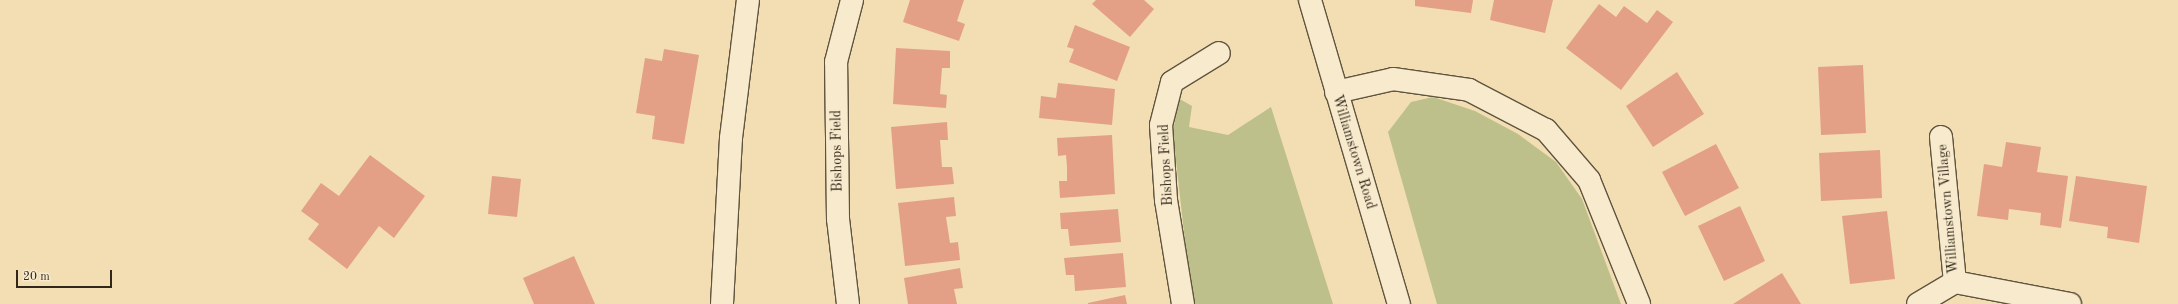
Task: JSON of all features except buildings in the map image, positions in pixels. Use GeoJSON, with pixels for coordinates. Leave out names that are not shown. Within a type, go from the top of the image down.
{"type":"FeatureCollection","features":[{"type":"Feature","properties":{"kind":"street"},"geometry":{"type":"LineString","coordinates":[[722,304],[731,138],[748,0]]}},
{"type":"Feature","properties":{"kind":"street","name":"Bishops Field"},"geometry":{"type":"LineString","coordinates":[[848,304],[838,219],[836,62],[852,0]]}},
{"type":"Feature","properties":{"kind":"street","name":"Williamstown Road"},"geometry":{"type":"LineString","coordinates":[[1310,0],[1399,304]]}},
{"type":"Feature","properties":{"kind":"street","name":"Bishops Field"},"geometry":{"type":"LineString","coordinates":[[1183,304],[1166,200],[1161,125],[1172,82],[1219,53]]}},
{"type":"Feature","properties":{"kind":"street"},"geometry":{"type":"LineString","coordinates":[[1336,92],[1393,79],[1469,90],[1546,130],[1589,180],[1639,304]]}},
{"type":"Feature","properties":{"kind":"street","name":"Williamstown Village"},"geometry":{"type":"LineString","coordinates":[[1941,137],[1955,282]]}},
{"type":"Feature","properties":{"kind":"street","name":"Williamstown Village"},"geometry":{"type":"LineString","coordinates":[[1918,304],[1955,282],[2070,304]]}},
{"type":"Feature","properties":{"kind":"green space"},"geometry":{"type":"Polygon","coordinates":[[[1433,97],[1475,111],[1518,134],[1556,162],[1582,199],[1621,304],[1437,304],[1388,132],[1411,102],[1433,97]]]}},
{"type":"Feature","properties":{"kind":"green space"},"geometry":{"type":"Polygon","coordinates":[[[1178,98],[1192,106],[1189,127],[1228,135],[1271,107],[1333,304],[1195,304],[1188,268],[1173,134],[1178,98]]]}}]}
